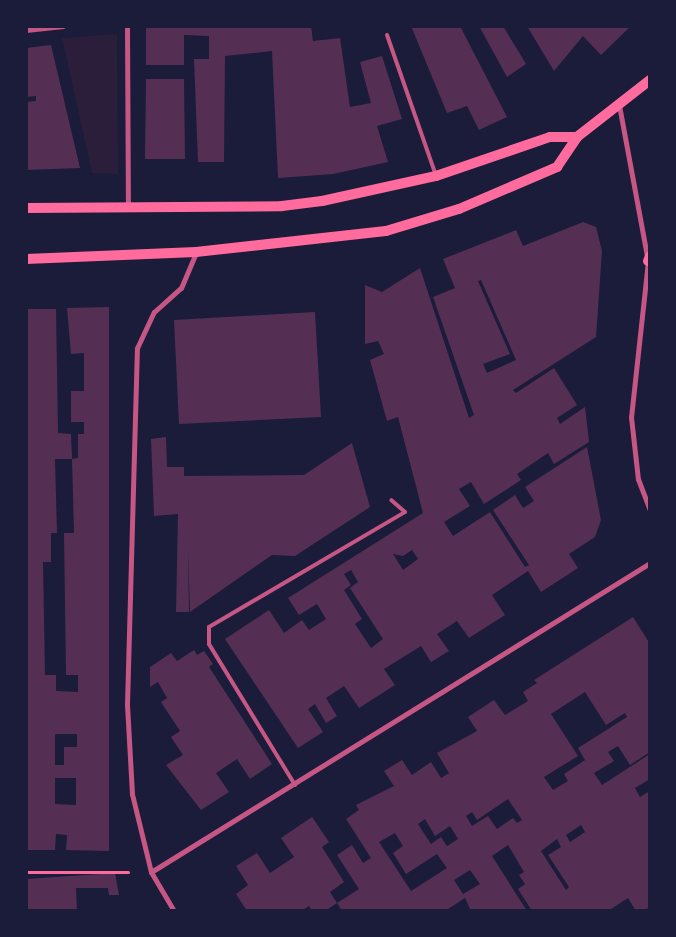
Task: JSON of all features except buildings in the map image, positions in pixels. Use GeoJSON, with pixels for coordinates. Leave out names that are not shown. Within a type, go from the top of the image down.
{"type":"FeatureCollection","features":[{"type":"Feature","properties":{"kind":"main road"},"geometry":{"type":"LineString","coordinates":[[26,259],[196,252],[386,231],[420,222],[557,167],[577,137],[650,80]]}},
{"type":"Feature","properties":{"kind":"main road"},"geometry":{"type":"LineString","coordinates":[[26,208],[282,206],[436,176],[550,137],[577,137]]}},
{"type":"Feature","properties":{"kind":"street"},"geometry":{"type":"LineString","coordinates":[[26,30],[63,26]]}},
{"type":"Feature","properties":{"kind":"street"},"geometry":{"type":"LineString","coordinates":[[127,26],[128,207]]}},
{"type":"Feature","properties":{"kind":"street"},"geometry":{"type":"LineString","coordinates":[[619,105],[649,259],[631,417],[638,479],[650,510]]}},
{"type":"Feature","properties":{"kind":"street"},"geometry":{"type":"LineString","coordinates":[[174,911],[150,872],[132,794],[127,704],[137,348],[154,312],[181,288],[196,252]]}},
{"type":"Feature","properties":{"kind":"street"},"geometry":{"type":"LineString","coordinates":[[150,872],[295,786],[650,562]]}},
{"type":"Feature","properties":{"kind":"lane"},"geometry":{"type":"LineString","coordinates":[[387,35],[436,176]]}},
{"type":"Feature","properties":{"kind":"lane"},"geometry":{"type":"LineString","coordinates":[[295,786],[209,644],[208,627],[405,512],[391,500]]}},
{"type":"Feature","properties":{"kind":"path"},"geometry":{"type":"LineString","coordinates":[[26,872],[150,872]]}},
{"type":"Feature","properties":{"kind":"shaded area"},"geometry":{"type":"Polygon","coordinates":[[[117,34],[118,174],[92,173],[62,38],[117,34]]]}}]}
